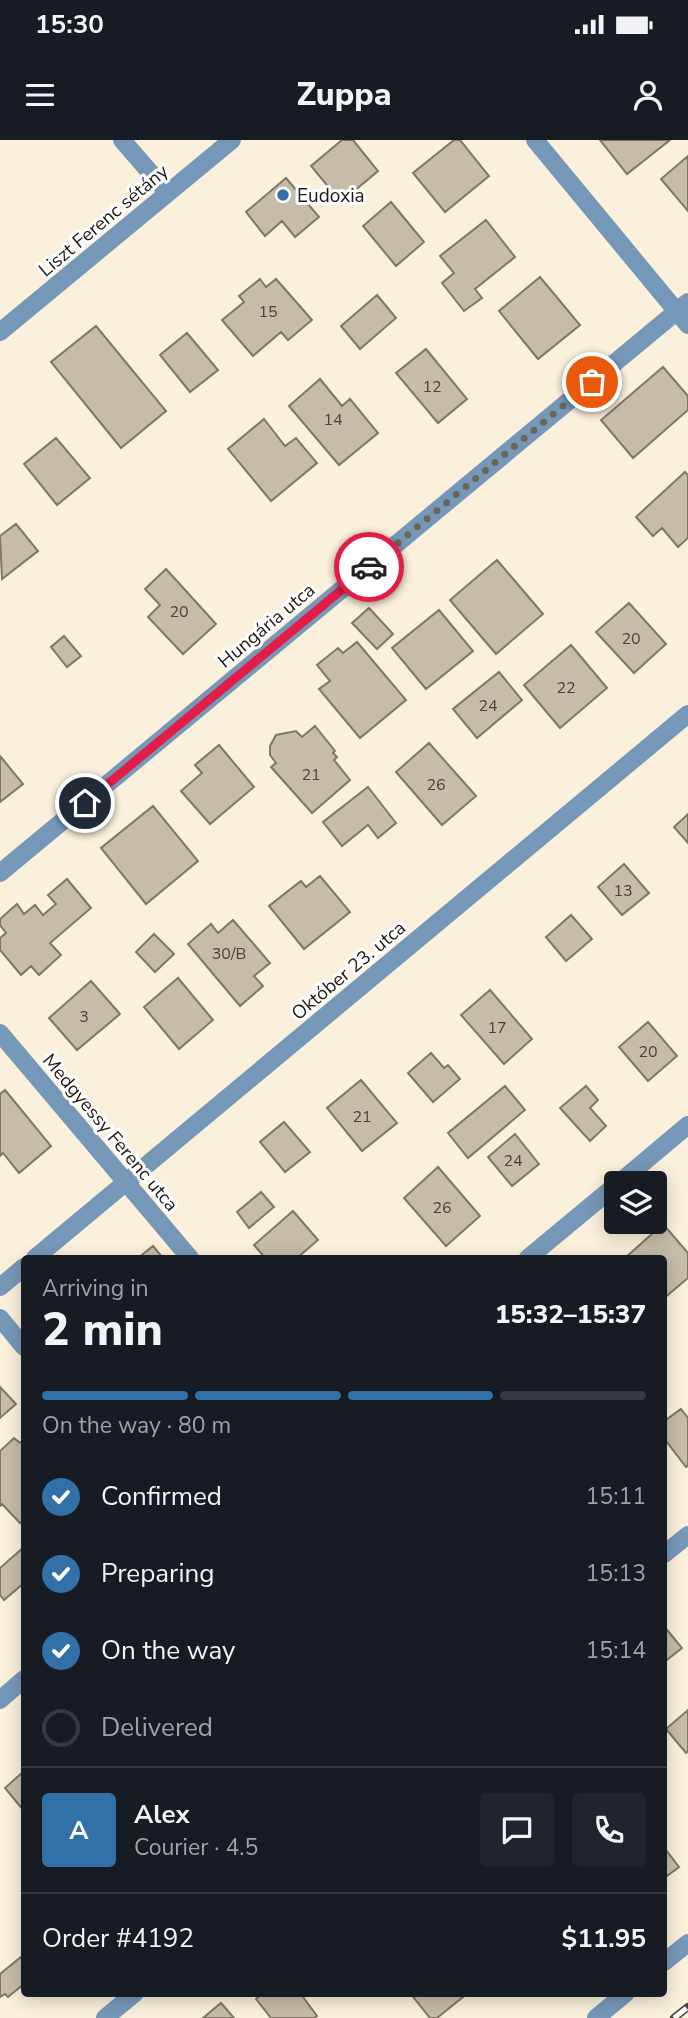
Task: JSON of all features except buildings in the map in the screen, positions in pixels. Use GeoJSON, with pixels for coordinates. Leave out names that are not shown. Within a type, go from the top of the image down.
{"type":"FeatureCollection","features":[{"type":"Feature","properties":{"kind":"street"},"geometry":{"type":"LineString","coordinates":[[122,140],[167,193]]}},
{"type":"Feature","properties":{"kind":"street"},"geometry":{"type":"LineString","coordinates":[[535,140],[684,313]]}},
{"type":"Feature","properties":{"kind":"street","name":"Liszt Ferenc sétány"},"geometry":{"type":"LineString","coordinates":[[0,332],[229,141]]}},
{"type":"Feature","properties":{"kind":"street","name":"Hungária utca"},"geometry":{"type":"LineString","coordinates":[[0,873],[684,313]]}},
{"type":"Feature","properties":{"kind":"street","name":"Október 23. utca"},"geometry":{"type":"LineString","coordinates":[[39,1255],[688,714]]}},
{"type":"Feature","properties":{"kind":"street","name":"Medgyessy Ferenc utca"},"geometry":{"type":"LineString","coordinates":[[0,1033],[187,1255]]}},
{"type":"Feature","properties":{"kind":"street"},"geometry":{"type":"LineString","coordinates":[[633,1171],[688,1125]]}},
{"type":"Feature","properties":{"kind":"street"},"geometry":{"type":"LineString","coordinates":[[532,1255],[604,1195]]}},
{"type":"Feature","properties":{"kind":"street"},"geometry":{"type":"LineString","coordinates":[[0,1287],[21,1270]]}},
{"type":"Feature","properties":{"kind":"street"},"geometry":{"type":"LineString","coordinates":[[0,1318],[21,1343]]}},
{"type":"Feature","properties":{"kind":"street"},"geometry":{"type":"LineString","coordinates":[[667,1552],[688,1535]]}},
{"type":"Feature","properties":{"kind":"street"},"geometry":{"type":"LineString","coordinates":[[0,1700],[21,1682]]}},
{"type":"Feature","properties":{"kind":"street"},"geometry":{"type":"LineString","coordinates":[[667,1960],[688,1943]]}},
{"type":"Feature","properties":{"kind":"street"},"geometry":{"type":"LineString","coordinates":[[106,2018],[130,1997]]}},
{"type":"Feature","properties":{"kind":"street"},"geometry":{"type":"LineString","coordinates":[[596,2018],[621,1997]]}},
{"type":"Feature","properties":{"kind":"railway"},"geometry":{"type":"LineString","coordinates":[[674,2018],[688,2007]]}},
{"type":"Feature","properties":{"kind":"way so far"},"geometry":{"type":"LineString","coordinates":[[369,567],[592,382]]}},
{"type":"Feature","properties":{"kind":"place","name":"Eudoxia"},"geometry":{"type":"Point","coordinates":[283,195]}},
{"type":"Feature","properties":{"kind":"route"},"geometry":{"type":"LineString","coordinates":[[85,803],[369,567]]}}]}
